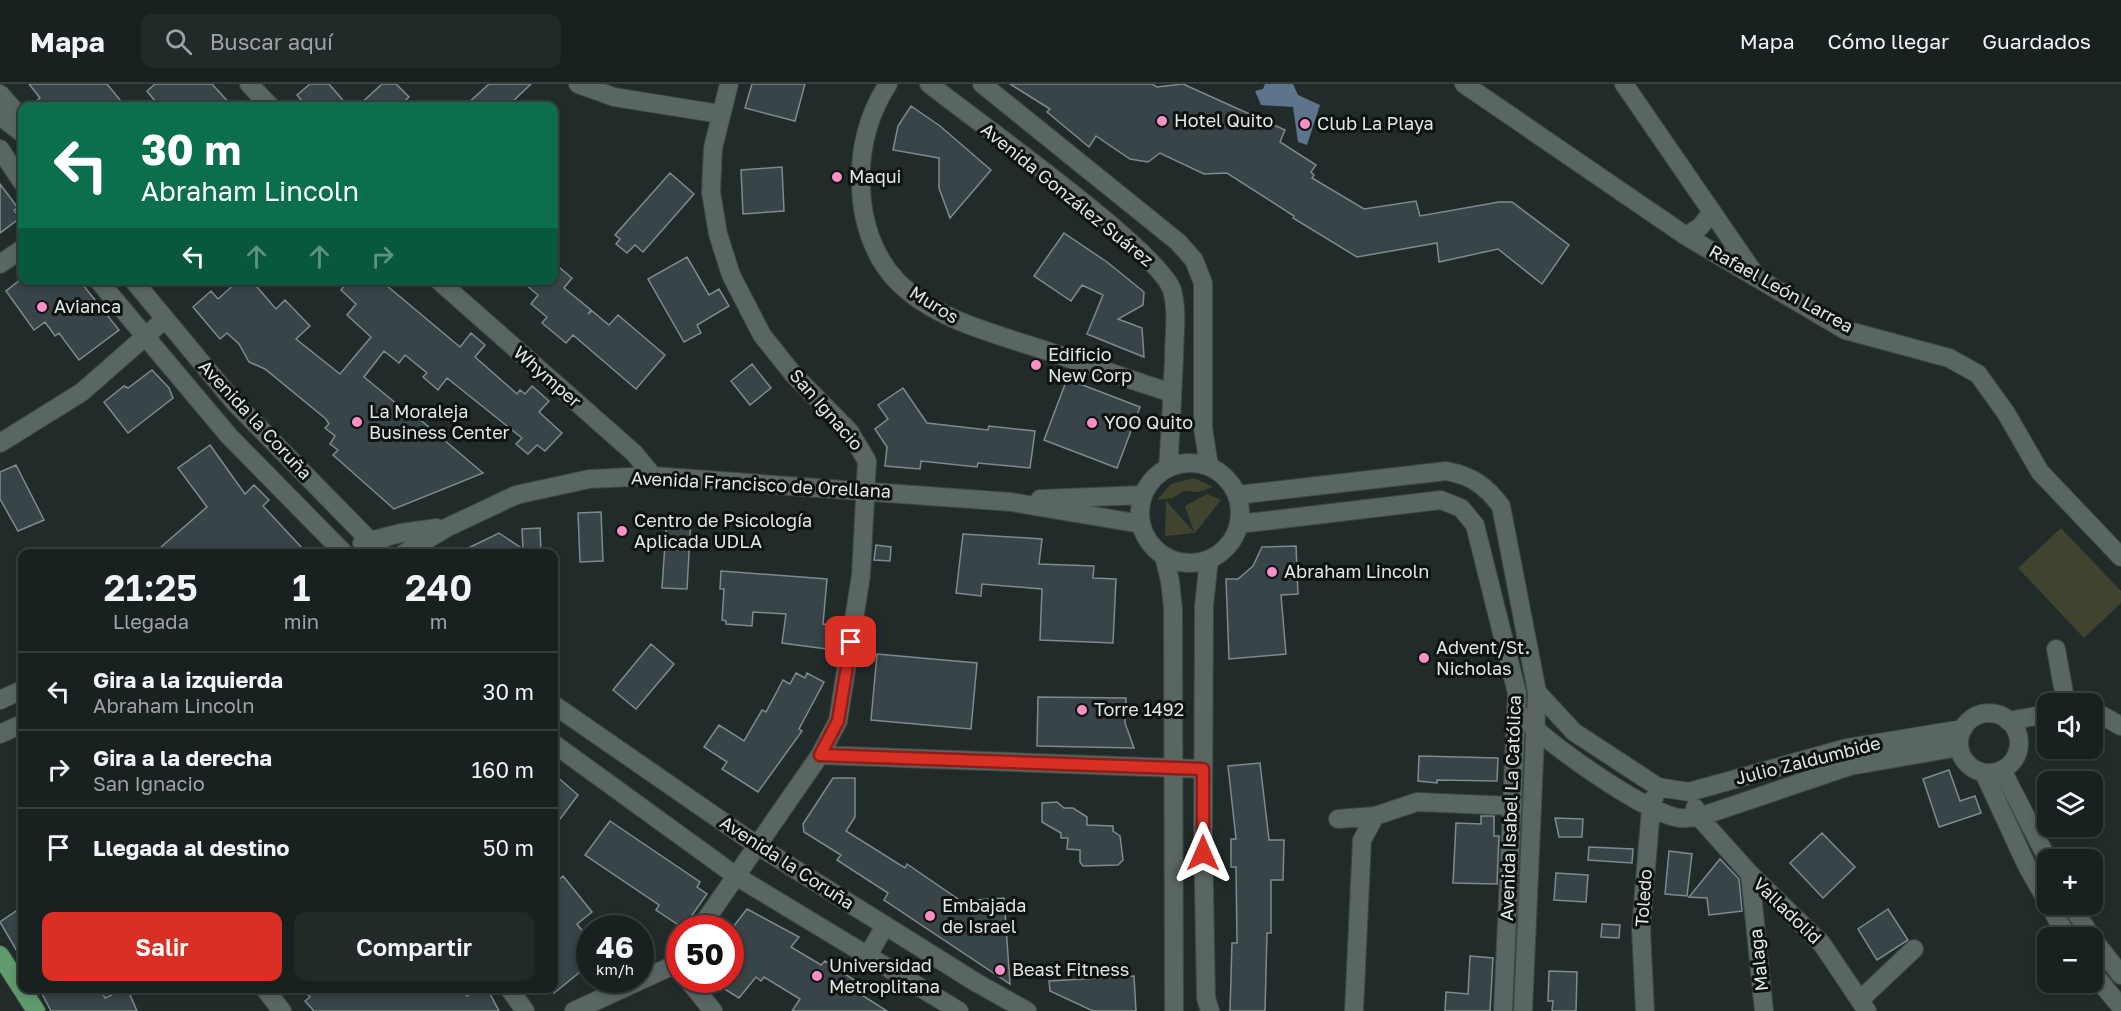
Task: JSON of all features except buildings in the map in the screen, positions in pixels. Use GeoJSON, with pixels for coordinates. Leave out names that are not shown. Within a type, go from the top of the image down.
{"type":"FeatureCollection","features":[{"type":"Feature","properties":{"kind":"main road"},"geometry":{"type":"LineString","coordinates":[[0,955],[18,983]]}},
{"type":"Feature","properties":{"kind":"main road"},"geometry":{"type":"LineString","coordinates":[[24,993],[36,1011]]}},
{"type":"Feature","properties":{"kind":"street"},"geometry":{"type":"LineString","coordinates":[[249,84],[266,102]]}},
{"type":"Feature","properties":{"kind":"street"},"geometry":{"type":"LineString","coordinates":[[578,84],[614,97],[720,114]]}},
{"type":"Feature","properties":{"kind":"street","name":"San Ignacio"},"geometry":{"type":"LineString","coordinates":[[709,915],[820,755],[838,721],[861,575],[867,461],[861,447],[849,431],[793,374],[768,342],[747,310],[731,275],[718,234],[711,192],[711,164],[720,114],[729,84]]}},
{"type":"Feature","properties":{"kind":"street","name":"Muros"},"geometry":{"type":"LineString","coordinates":[[888,84],[872,115],[860,174],[864,222],[875,249],[895,279],[916,297],[965,324],[1172,393]]}},
{"type":"Feature","properties":{"kind":"street","name":"Avenida González Suárez"},"geometry":{"type":"LineString","coordinates":[[929,84],[1092,211],[1146,256],[1166,278],[1172,292],[1175,323],[1168,467]]}},
{"type":"Feature","properties":{"kind":"street","name":"Avenida González Suárez"},"geometry":{"type":"LineString","coordinates":[[982,84],[1178,242],[1194,260],[1203,283],[1203,428],[1209,466]]}},
{"type":"Feature","properties":{"kind":"street","name":"Rafael León Larrea"},"geometry":{"type":"LineString","coordinates":[[1464,84],[1686,236],[1845,330],[1949,358],[1978,374],[2006,413],[2040,472],[2121,557]]}},
{"type":"Feature","properties":{"kind":"street"},"geometry":{"type":"LineString","coordinates":[[1624,84],[1759,279]]}},
{"type":"Feature","properties":{"kind":"street"},"geometry":{"type":"LineString","coordinates":[[0,94],[18,114]]}},
{"type":"Feature","properties":{"kind":"street"},"geometry":{"type":"LineString","coordinates":[[0,116],[18,130]]}},
{"type":"Feature","properties":{"kind":"street"},"geometry":{"type":"LineString","coordinates":[[0,149],[18,176]]}},
{"type":"Feature","properties":{"kind":"street"},"geometry":{"type":"LineString","coordinates":[[1686,236],[1700,227],[1712,212]]}},
{"type":"Feature","properties":{"kind":"street"},"geometry":{"type":"LineString","coordinates":[[0,264],[18,252]]}},
{"type":"Feature","properties":{"kind":"street"},"geometry":{"type":"LineString","coordinates":[[1166,278],[1181,287],[1203,283]]}},
{"type":"Feature","properties":{"kind":"street","name":"Avenida la Coruña"},"geometry":{"type":"LineString","coordinates":[[102,285],[229,436],[337,549]]}},
{"type":"Feature","properties":{"kind":"street","name":"Avenida la Coruña"},"geometry":{"type":"LineString","coordinates":[[138,285],[164,320],[254,423],[379,549]]}},
{"type":"Feature","properties":{"kind":"street","name":"Whymper"},"geometry":{"type":"LineString","coordinates":[[444,285],[634,453],[653,476]]}},
{"type":"Feature","properties":{"kind":"street"},"geometry":{"type":"LineString","coordinates":[[1175,323],[1180,313],[1189,309],[1203,321]]}},
{"type":"Feature","properties":{"kind":"street"},"geometry":{"type":"LineString","coordinates":[[0,443],[82,392],[164,320]]}},
{"type":"Feature","properties":{"kind":"street"},"geometry":{"type":"LineString","coordinates":[[1196,462],[1209,466],[1226,477],[1237,495],[1239,524],[1233,539],[1223,551],[1209,559],[1182,562],[1164,556],[1149,543],[1141,524],[1143,495],[1157,474],[1168,467],[1196,462]]}},
{"type":"Feature","properties":{"kind":"street","name":"Avenida Isabel La Católica"},"geometry":{"type":"LineString","coordinates":[[1237,495],[1446,471],[1465,475],[1489,490],[1504,515],[1537,692],[1523,1011]]}},
{"type":"Feature","properties":{"kind":"street","name":"Avenida Francisco de Orellana"},"geometry":{"type":"LineString","coordinates":[[411,549],[448,527],[516,495],[589,479],[653,476],[1011,502],[1141,524]]}},
{"type":"Feature","properties":{"kind":"street","name":"Avenida Francisco de Orellana"},"geometry":{"type":"LineString","coordinates":[[1011,502],[1143,495]]}},
{"type":"Feature","properties":{"kind":"street","name":"Avenida Isabel La Católica"},"geometry":{"type":"LineString","coordinates":[[1239,524],[1441,500],[1461,508],[1472,519],[1478,533],[1517,693],[1503,1011]]}},
{"type":"Feature","properties":{"kind":"street","name":"Avenida Francisco de Orellana"},"geometry":{"type":"LineString","coordinates":[[350,549],[369,540],[448,527]]}},
{"type":"Feature","properties":{"kind":"street"},"geometry":{"type":"LineString","coordinates":[[1164,556],[1173,608],[1174,1011]]}},
{"type":"Feature","properties":{"kind":"street"},"geometry":{"type":"LineString","coordinates":[[1209,559],[1204,606],[1203,769],[1206,998],[1210,1011]]}},
{"type":"Feature","properties":{"kind":"street"},"geometry":{"type":"LineString","coordinates":[[2056,649],[2064,693]]}},
{"type":"Feature","properties":{"kind":"street"},"geometry":{"type":"LineString","coordinates":[[0,700],[18,692]]}},
{"type":"Feature","properties":{"kind":"street"},"geometry":{"type":"LineString","coordinates":[[1537,692],[1574,732],[1658,787],[1689,792]]}},
{"type":"Feature","properties":{"kind":"street","name":"Avenida la Coruña"},"geometry":{"type":"LineString","coordinates":[[558,708],[758,846],[977,983],[1028,1011]]}},
{"type":"Feature","properties":{"kind":"street"},"geometry":{"type":"LineString","coordinates":[[1517,711],[1535,730],[1561,750],[1651,808],[1680,818],[1699,817]]}},
{"type":"Feature","properties":{"kind":"street"},"geometry":{"type":"LineString","coordinates":[[1984,773],[2002,770],[2010,764],[2018,747],[2018,737],[2008,721],[2001,716],[1984,714],[1975,717],[1963,729],[1959,747],[1967,764],[1984,773],[2027,866],[2062,927]]}},
{"type":"Feature","properties":{"kind":"street"},"geometry":{"type":"LineString","coordinates":[[2008,721],[2037,716]]}},
{"type":"Feature","properties":{"kind":"street"},"geometry":{"type":"LineString","coordinates":[[2103,716],[2121,726]]}},
{"type":"Feature","properties":{"kind":"street"},"geometry":{"type":"LineString","coordinates":[[0,734],[18,726]]}},
{"type":"Feature","properties":{"kind":"street","name":"Julio Zaldumbide"},"geometry":{"type":"LineString","coordinates":[[1689,792],[1847,747],[1963,729]]}},
{"type":"Feature","properties":{"kind":"street"},"geometry":{"type":"LineString","coordinates":[[1561,750],[1574,732]]}},
{"type":"Feature","properties":{"kind":"street","name":"Avenida la Coruña"},"geometry":{"type":"LineString","coordinates":[[558,747],[736,876],[959,1011]]}},
{"type":"Feature","properties":{"kind":"street","name":"Julio Zaldumbide"},"geometry":{"type":"LineString","coordinates":[[1699,817],[1850,766],[1959,747]]}},
{"type":"Feature","properties":{"kind":"street"},"geometry":{"type":"LineString","coordinates":[[820,755],[1175,770],[1203,769]]}},
{"type":"Feature","properties":{"kind":"street"},"geometry":{"type":"LineString","coordinates":[[2002,770],[2042,849]]}},
{"type":"Feature","properties":{"kind":"street","name":"Toledo"},"geometry":{"type":"LineString","coordinates":[[1645,1011],[1641,929],[1651,808],[1658,787]]}},
{"type":"Feature","properties":{"kind":"street","name":"Valladolid"},"geometry":{"type":"LineString","coordinates":[[1689,792],[1699,817],[1750,874],[1822,944],[1868,1007]]}},
{"type":"Feature","properties":{"kind":"street"},"geometry":{"type":"LineString","coordinates":[[1338,819],[1375,816],[1417,802],[1513,806]]}},
{"type":"Feature","properties":{"kind":"street"},"geometry":{"type":"LineString","coordinates":[[1354,1011],[1362,840],[1375,816]]}},
{"type":"Feature","properties":{"kind":"street","name":"Malaga"},"geometry":{"type":"LineString","coordinates":[[1750,874],[1764,1011]]}},
{"type":"Feature","properties":{"kind":"street"},"geometry":{"type":"LineString","coordinates":[[867,957],[885,926]]}},
{"type":"Feature","properties":{"kind":"street"},"geometry":{"type":"LineString","coordinates":[[1868,1007],[1914,949]]}},
{"type":"Feature","properties":{"kind":"street"},"geometry":{"type":"LineString","coordinates":[[2103,952],[2121,975]]}},
{"type":"Feature","properties":{"kind":"street"},"geometry":{"type":"LineString","coordinates":[[574,1011],[666,969]]}},
{"type":"Feature","properties":{"kind":"street"},"geometry":{"type":"LineString","coordinates":[[2103,985],[2121,1007]]}},
{"type":"Feature","properties":{"kind":"street"},"geometry":{"type":"LineString","coordinates":[[268,993],[282,1011]]}},
{"type":"Feature","properties":{"kind":"street"},"geometry":{"type":"LineString","coordinates":[[512,993],[525,1011]]}},
{"type":"Feature","properties":{"kind":"street"},"geometry":{"type":"LineString","coordinates":[[698,993],[713,1011]]}},
{"type":"Feature","properties":{"kind":"green space"},"geometry":{"type":"Polygon","coordinates":[[[1194,478],[1213,487],[1199,492],[1184,491],[1173,498],[1157,500],[1171,484],[1194,478]]]}},
{"type":"Feature","properties":{"kind":"green space"},"geometry":{"type":"Polygon","coordinates":[[[1207,494],[1221,500],[1195,533],[1165,536],[1166,501],[1194,532],[1185,506],[1207,494]]]}},
{"type":"Feature","properties":{"kind":"green space"},"geometry":{"type":"Polygon","coordinates":[[[2061,528],[2121,591],[2121,603],[2084,638],[2018,568],[2061,528]]]}},
{"type":"Feature","properties":{"kind":"water","name":"Club La Playa"},"geometry":{"type":"Polygon","coordinates":[[[1265,84],[1293,84],[1298,95],[1320,105],[1307,145],[1298,142],[1293,107],[1261,105],[1255,91],[1263,89],[1265,84]]]}},
{"type":"Feature","properties":{"kind":"place","name":"Hotel Quito"},"geometry":{"type":"Point","coordinates":[1162,121]}},
{"type":"Feature","properties":{"kind":"place","name":"Club La Playa"},"geometry":{"type":"Point","coordinates":[1305,124]}},
{"type":"Feature","properties":{"kind":"place","name":"Maqui"},"geometry":{"type":"Point","coordinates":[837,177]}},
{"type":"Feature","properties":{"kind":"place","name":"Avianca"},"geometry":{"type":"Point","coordinates":[42,307]}},
{"type":"Feature","properties":{"kind":"place","name":"Edificio New Corp"},"geometry":{"type":"Point","coordinates":[1036,365]}},
{"type":"Feature","properties":{"kind":"place","name":"La Moraleja Business Center"},"geometry":{"type":"Point","coordinates":[357,422]}},
{"type":"Feature","properties":{"kind":"place","name":"YOO Quito"},"geometry":{"type":"Point","coordinates":[1092,423]}},
{"type":"Feature","properties":{"kind":"place","name":"Centro de Psicología Aplicada UDLA"},"geometry":{"type":"Point","coordinates":[622,531]}},
{"type":"Feature","properties":{"kind":"place","name":"Abraham Lincoln"},"geometry":{"type":"Point","coordinates":[1272,572]}},
{"type":"Feature","properties":{"kind":"place","name":"Advent/St. Nicholas"},"geometry":{"type":"Point","coordinates":[1424,658]}},
{"type":"Feature","properties":{"kind":"place","name":"Torre 1492"},"geometry":{"type":"Point","coordinates":[1082,710]}},
{"type":"Feature","properties":{"kind":"place","name":"Embajada de Israel"},"geometry":{"type":"Point","coordinates":[930,916]}},
{"type":"Feature","properties":{"kind":"place","name":"Beast Fitness"},"geometry":{"type":"Point","coordinates":[1000,970]}},
{"type":"Feature","properties":{"kind":"place","name":"Universidad Metroplitana"},"geometry":{"type":"Point","coordinates":[817,976]}},
{"type":"Feature","properties":{"kind":"route"},"geometry":{"type":"LineString","coordinates":[[851,642],[838,721],[820,755],[1154,770],[1203,769],[1203,853]]}}]}
